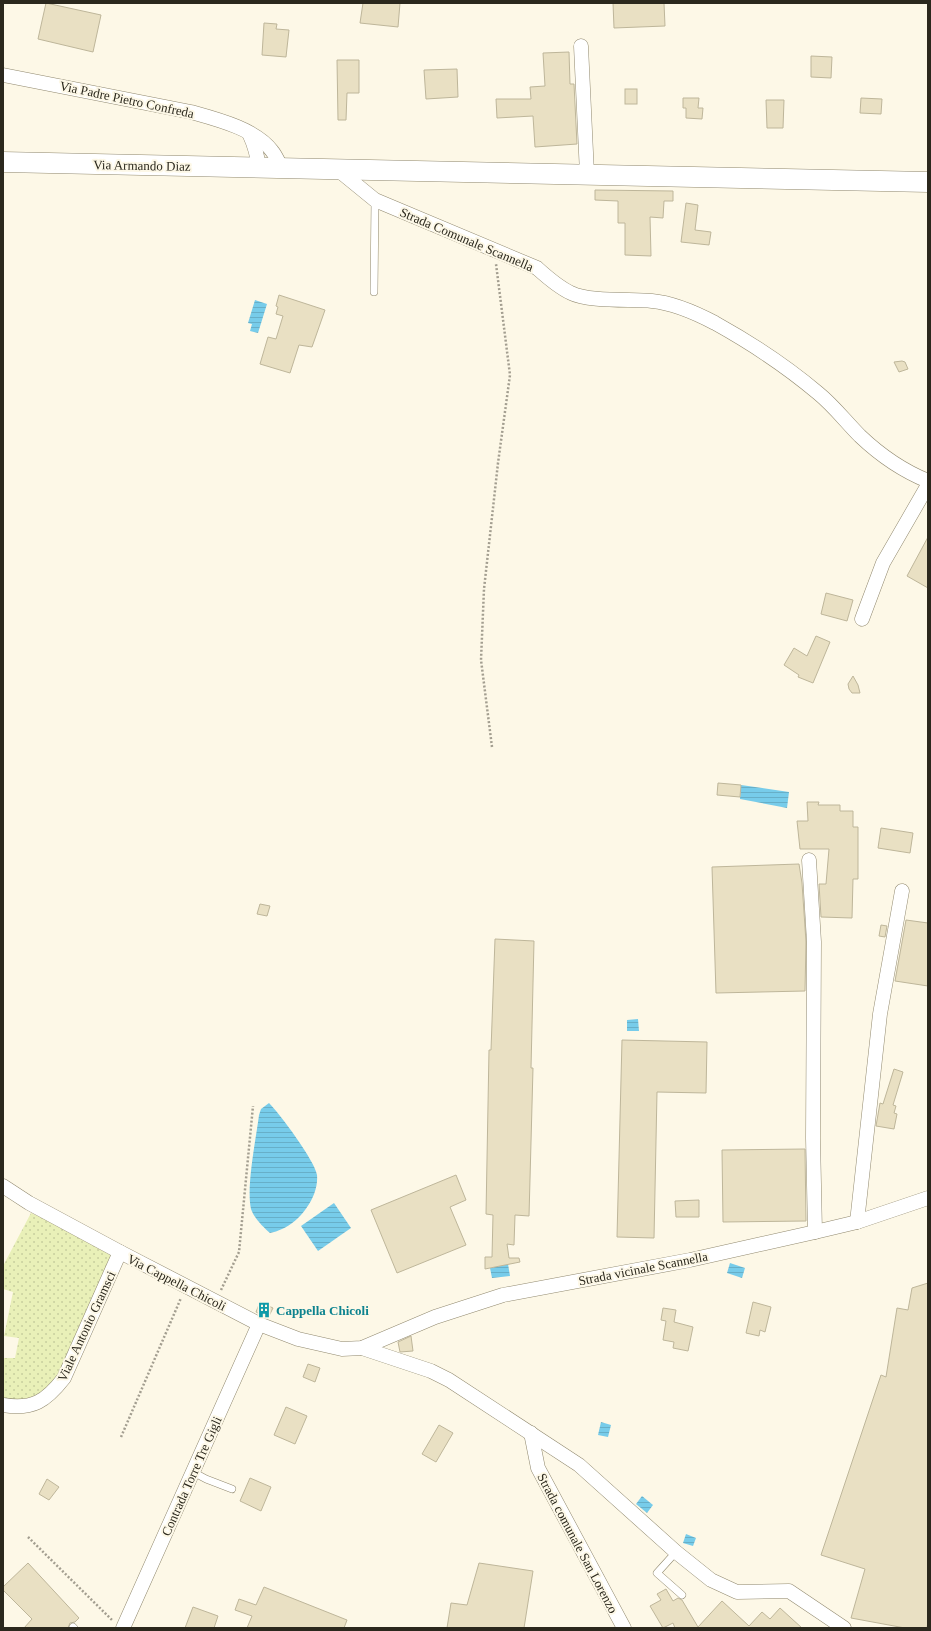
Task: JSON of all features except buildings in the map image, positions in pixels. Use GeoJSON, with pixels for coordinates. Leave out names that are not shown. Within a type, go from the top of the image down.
{"type":"FeatureCollection","features":[{"type":"Feature","properties":{"kind":"main road","name":"Via Armando Diaz"},"geometry":{"type":"LineString","coordinates":[[3,162],[928,182]]}},
{"type":"Feature","properties":{"kind":"street"},"geometry":{"type":"LineString","coordinates":[[581,46],[587,174]]}},
{"type":"Feature","properties":{"kind":"street","name":"Via Padre Pietro Confreda"},"geometry":{"type":"LineString","coordinates":[[3,75],[191,112],[227,123],[249,133],[271,149],[281,167]]}},
{"type":"Feature","properties":{"kind":"street"},"geometry":{"type":"LineString","coordinates":[[249,133],[256,151],[258,167]]}},
{"type":"Feature","properties":{"kind":"street","name":"Strada Comunale Scannella"},"geometry":{"type":"LineString","coordinates":[[337,169],[375,200],[537,268],[559,286],[572,294],[585,297],[653,301],[669,304],[714,323],[763,352],[818,393],[833,406],[860,436],[884,458],[906,472],[928,481]]}},
{"type":"Feature","properties":{"kind":"street"},"geometry":{"type":"LineString","coordinates":[[862,619],[883,563],[928,485]]}},
{"type":"Feature","properties":{"kind":"street"},"geometry":{"type":"LineString","coordinates":[[808,860],[814,942],[813,1138],[815,1232]]}},
{"type":"Feature","properties":{"kind":"street"},"geometry":{"type":"LineString","coordinates":[[858,1222],[880,1014],[902,891]]}},
{"type":"Feature","properties":{"kind":"street","name":"Via Cappella Chicoli"},"geometry":{"type":"LineString","coordinates":[[3,1186],[29,1203],[259,1324],[298,1339],[342,1349],[362,1348]]}},
{"type":"Feature","properties":{"kind":"street","name":"Strada vicinale Scannella"},"geometry":{"type":"LineString","coordinates":[[362,1348],[435,1317],[503,1294],[690,1260],[815,1232],[858,1222],[928,1198]]}},
{"type":"Feature","properties":{"kind":"street","name":"Viale Antonio Gramsci"},"geometry":{"type":"LineString","coordinates":[[3,1405],[18,1407],[37,1403],[53,1392],[64,1378],[120,1252]]}},
{"type":"Feature","properties":{"kind":"street","name":"Contrada Torre Tre Gigli"},"geometry":{"type":"LineString","coordinates":[[119,1625],[193,1472],[259,1324]]}},
{"type":"Feature","properties":{"kind":"street"},"geometry":{"type":"LineString","coordinates":[[362,1348],[431,1371],[449,1380],[531,1433],[579,1465],[676,1552],[711,1580],[737,1592],[789,1591],[844,1628]]}},
{"type":"Feature","properties":{"kind":"street","name":"Strada comunale San Lorenzo"},"geometry":{"type":"LineString","coordinates":[[531,1433],[538,1468],[624,1628]]}},
{"type":"Feature","properties":{"kind":"lane"},"geometry":{"type":"LineString","coordinates":[[374,292],[375,200]]}},
{"type":"Feature","properties":{"kind":"lane"},"geometry":{"type":"LineString","coordinates":[[193,1472],[206,1479],[232,1489]]}},
{"type":"Feature","properties":{"kind":"lane"},"geometry":{"type":"LineString","coordinates":[[676,1552],[657,1573],[682,1595]]}},
{"type":"Feature","properties":{"kind":"path"},"geometry":{"type":"LineString","coordinates":[[492,747],[481,660],[484,589],[498,463],[510,375],[495,250]]}},
{"type":"Feature","properties":{"kind":"path"},"geometry":{"type":"LineString","coordinates":[[216,1302],[239,1252],[252,1106]]}},
{"type":"Feature","properties":{"kind":"path"},"geometry":{"type":"LineString","coordinates":[[121,1437],[186,1286]]}},
{"type":"Feature","properties":{"kind":"path"},"geometry":{"type":"LineString","coordinates":[[28,1537],[119,1625]]}},
{"type":"Feature","properties":{"kind":"green space"},"geometry":{"type":"Polygon","coordinates":[[[31,1213],[120,1252],[53,1392],[3,1405],[3,1358],[15,1358],[19,1338],[4,1336],[13,1292],[3,1289],[3,1266],[31,1213]]]}},
{"type":"Feature","properties":{"kind":"water"},"geometry":{"type":"Polygon","coordinates":[[[255,300],[267,304],[258,333],[250,331],[252,324],[248,323],[255,300]]]}},
{"type":"Feature","properties":{"kind":"water"},"geometry":{"type":"Polygon","coordinates":[[[741,785],[789,792],[787,808],[740,799],[741,785]]]}},
{"type":"Feature","properties":{"kind":"water"},"geometry":{"type":"Polygon","coordinates":[[[638,1019],[639,1031],[627,1031],[627,1020],[638,1019]]]}},
{"type":"Feature","properties":{"kind":"water"},"geometry":{"type":"Polygon","coordinates":[[[269,1103],[304,1149],[315,1168],[317,1175],[317,1183],[312,1199],[302,1214],[289,1225],[270,1233],[254,1216],[251,1209],[250,1200],[251,1176],[259,1115],[261,1109],[269,1103]]]}},
{"type":"Feature","properties":{"kind":"water"},"geometry":{"type":"Polygon","coordinates":[[[334,1203],[351,1228],[318,1251],[301,1226],[334,1203]]]}},
{"type":"Feature","properties":{"kind":"water"},"geometry":{"type":"Polygon","coordinates":[[[730,1263],[745,1268],[742,1278],[727,1273],[730,1263]]]}},
{"type":"Feature","properties":{"kind":"water"},"geometry":{"type":"Polygon","coordinates":[[[508,1264],[510,1276],[492,1278],[490,1268],[508,1264]]]}},
{"type":"Feature","properties":{"kind":"water"},"geometry":{"type":"Polygon","coordinates":[[[601,1422],[611,1425],[608,1437],[598,1435],[601,1422]]]}},
{"type":"Feature","properties":{"kind":"water"},"geometry":{"type":"Polygon","coordinates":[[[642,1496],[653,1505],[647,1513],[636,1504],[642,1496]]]}},
{"type":"Feature","properties":{"kind":"water"},"geometry":{"type":"Polygon","coordinates":[[[686,1534],[696,1538],[693,1546],[683,1543],[686,1534]]]}},
{"type":"Feature","properties":{"kind":"place","name":"Cappella Chicoli"},"geometry":{"type":"Point","coordinates":[264,1310]}}]}
